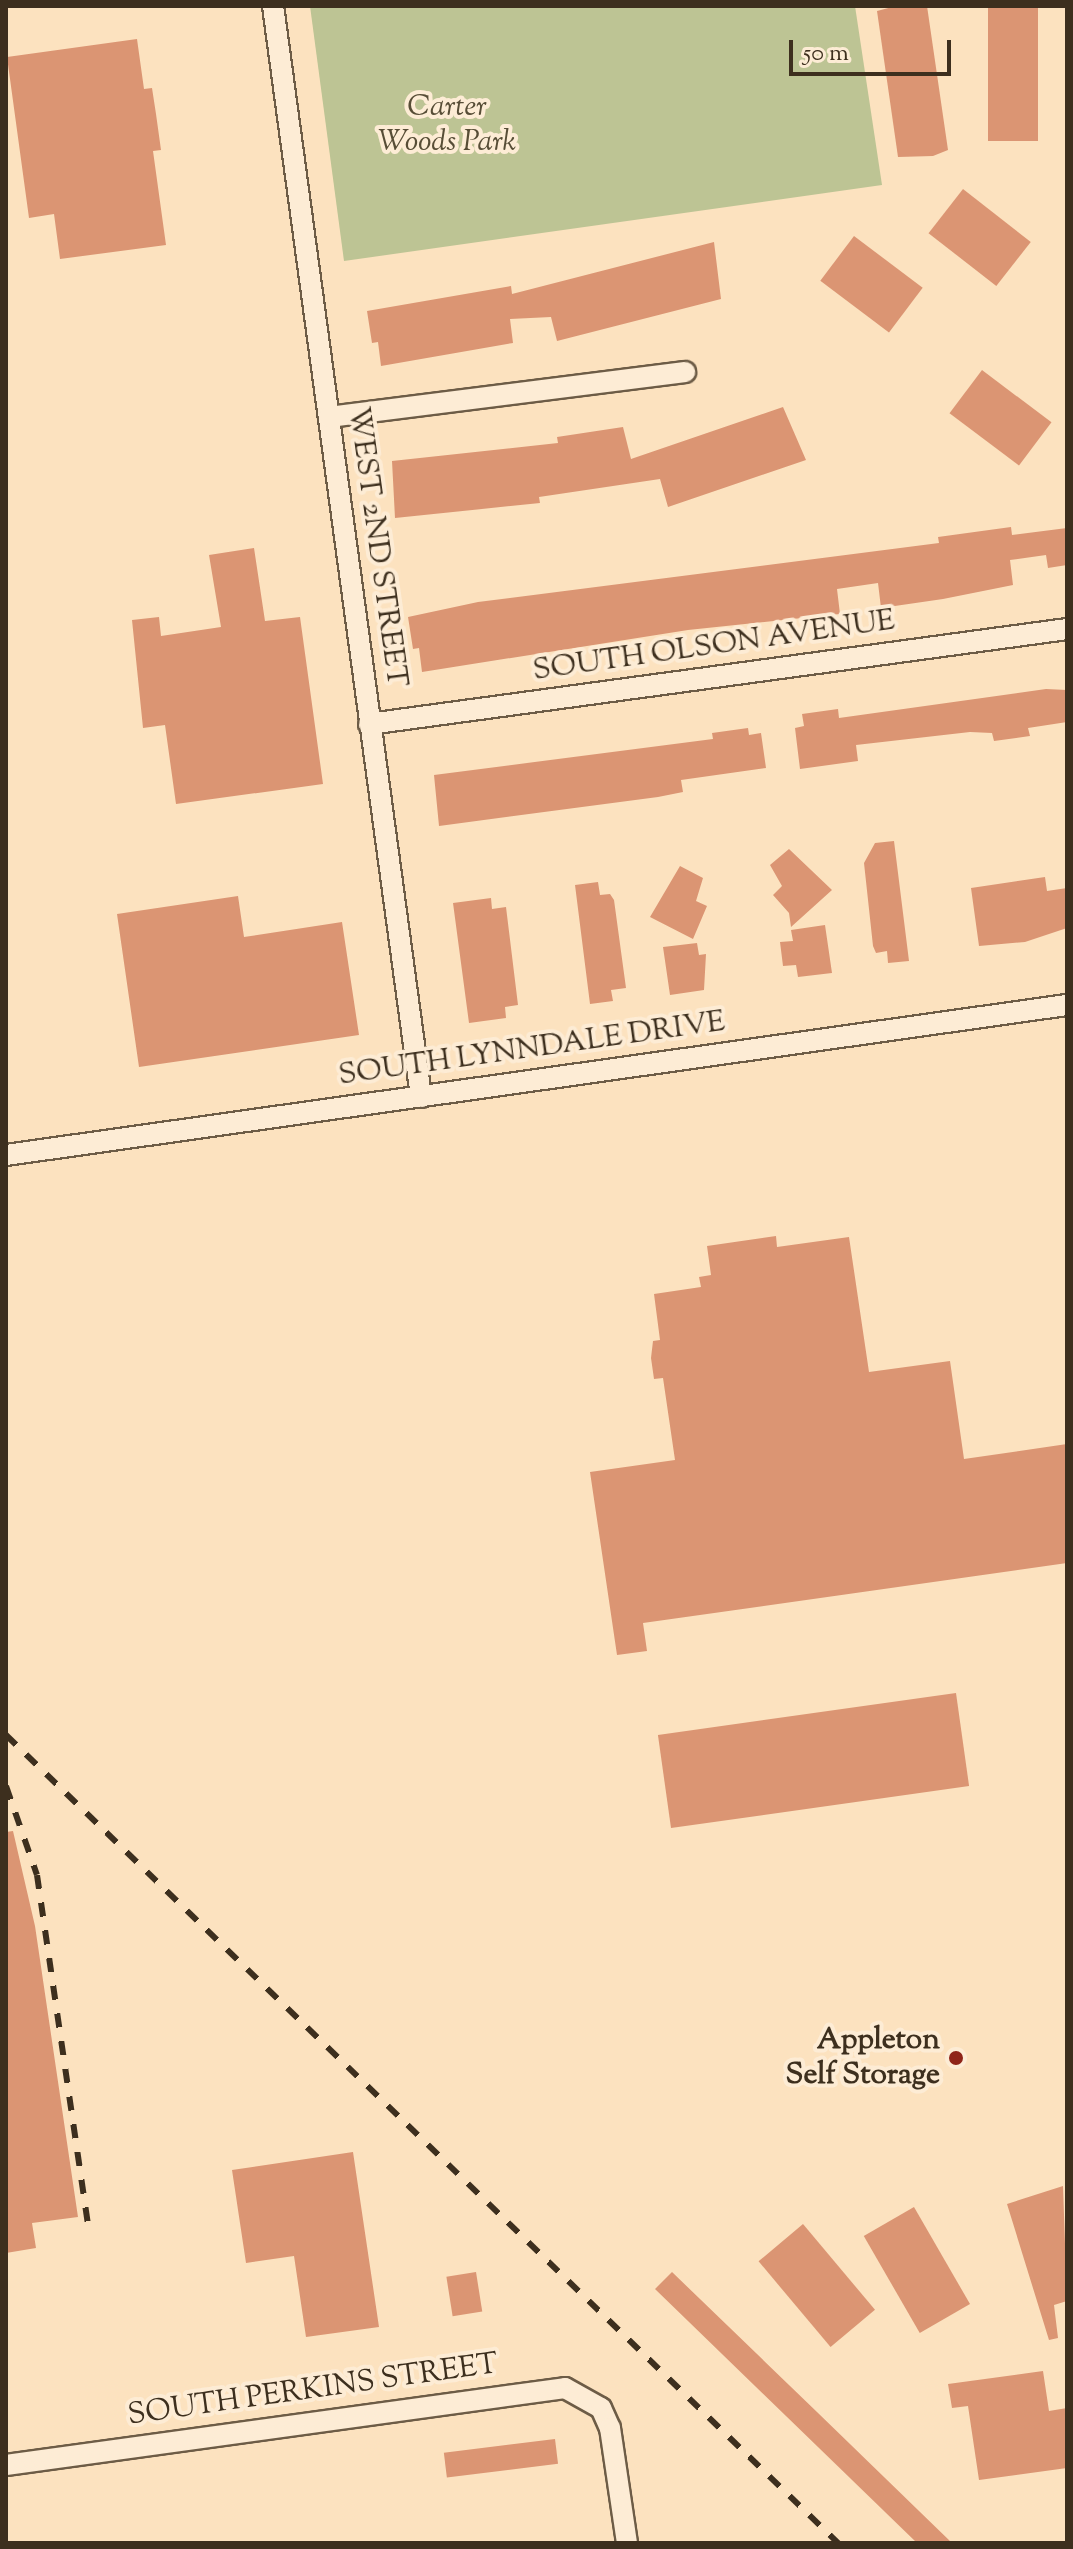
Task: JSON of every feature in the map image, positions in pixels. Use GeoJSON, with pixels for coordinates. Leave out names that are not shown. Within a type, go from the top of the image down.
{"type":"FeatureCollection","features":[{"type":"Feature","properties":{"kind":"street","name":"WEST 2ND STREET"},"geometry":{"type":"LineString","coordinates":[[273,6],[421,1097]]}},
{"type":"Feature","properties":{"kind":"street"},"geometry":{"type":"LineString","coordinates":[[329,417],[685,372]]}},
{"type":"Feature","properties":{"kind":"street","name":"SOUTH OLSON AVENUE"},"geometry":{"type":"LineString","coordinates":[[369,724],[1067,629]]}},
{"type":"Feature","properties":{"kind":"street","name":"SOUTH LYNNDALE DRIVE"},"geometry":{"type":"LineString","coordinates":[[6,1155],[1067,1005]]}},
{"type":"Feature","properties":{"kind":"street","name":"SOUTH PERKINS STREET"},"geometry":{"type":"LineString","coordinates":[[6,2465],[552,2387],[585,2395],[601,2408],[610,2428],[627,2543]]}},
{"type":"Feature","properties":{"kind":"green space","name":"Carter Woods Park"},"geometry":{"type":"Polygon","coordinates":[[[310,6],[855,6],[882,185],[344,261],[310,6]]]}},
{"type":"Feature","properties":{"kind":"building"},"geometry":{"type":"Polygon","coordinates":[[[896,6],[927,6],[948,150],[933,156],[898,157],[877,11],[896,6]]]}},
{"type":"Feature","properties":{"kind":"building"},"geometry":{"type":"Polygon","coordinates":[[[988,6],[1038,6],[1038,141],[988,141],[988,6]]]}},
{"type":"Feature","properties":{"kind":"building"},"geometry":{"type":"Polygon","coordinates":[[[137,39],[144,89],[152,88],[156,114],[161,150],[153,151],[166,245],[60,259],[54,214],[29,218],[7,57],[137,39]]]}},
{"type":"Feature","properties":{"kind":"building"},"geometry":{"type":"Polygon","coordinates":[[[963,189],[1031,242],[996,286],[929,233],[963,189]]]}},
{"type":"Feature","properties":{"kind":"building"},"geometry":{"type":"Polygon","coordinates":[[[854,236],[923,288],[889,332],[820,281],[854,236]]]}},
{"type":"Feature","properties":{"kind":"building"},"geometry":{"type":"Polygon","coordinates":[[[714,242],[721,299],[557,341],[551,317],[510,319],[513,343],[381,366],[378,342],[372,343],[367,311],[511,286],[512,294],[714,242]]]}},
{"type":"Feature","properties":{"kind":"building"},"geometry":{"type":"Polygon","coordinates":[[[982,370],[1051,422],[1019,465],[950,413],[982,370]]]}},
{"type":"Feature","properties":{"kind":"building"},"geometry":{"type":"Polygon","coordinates":[[[783,407],[806,460],[668,507],[660,479],[539,497],[540,503],[395,518],[392,461],[558,443],[557,437],[623,427],[631,459],[783,407]]]}},
{"type":"Feature","properties":{"kind":"building"},"geometry":{"type":"Polygon","coordinates":[[[1011,527],[1012,535],[1067,528],[1067,565],[1048,568],[1046,555],[1010,560],[1013,585],[943,599],[881,608],[878,583],[837,589],[840,614],[688,630],[422,672],[419,648],[413,649],[408,617],[478,602],[939,543],[938,537],[1011,527]]]}},
{"type":"Feature","properties":{"kind":"building"},"geometry":{"type":"Polygon","coordinates":[[[254,548],[265,621],[300,617],[323,784],[176,804],[165,725],[143,728],[132,620],[159,617],[161,636],[221,627],[209,555],[254,548]]]}},
{"type":"Feature","properties":{"kind":"building"},"geometry":{"type":"Polygon","coordinates":[[[1046,689],[1067,690],[1067,722],[1028,728],[1030,736],[994,741],[992,733],[970,732],[856,745],[858,761],[800,769],[795,728],[804,726],[802,714],[838,709],[839,718],[1046,689]]]}},
{"type":"Feature","properties":{"kind":"building"},"geometry":{"type":"Polygon","coordinates":[[[748,728],[749,735],[761,733],[766,768],[681,780],[683,792],[658,797],[439,826],[434,775],[713,739],[712,733],[748,728]]]}},
{"type":"Feature","properties":{"kind":"building"},"geometry":{"type":"Polygon","coordinates":[[[894,841],[909,961],[888,963],[887,951],[876,953],[873,946],[864,863],[875,843],[894,841]]]}},
{"type":"Feature","properties":{"kind":"building"},"geometry":{"type":"Polygon","coordinates":[[[789,849],[832,890],[791,927],[789,913],[773,895],[782,886],[770,865],[789,849]]]}},
{"type":"Feature","properties":{"kind":"building"},"geometry":{"type":"Polygon","coordinates":[[[680,866],[703,878],[696,901],[707,906],[693,939],[650,917],[680,866]]]}},
{"type":"Feature","properties":{"kind":"building"},"geometry":{"type":"Polygon","coordinates":[[[1045,877],[1047,891],[1067,888],[1067,928],[1025,942],[979,946],[971,888],[1045,877]]]}},
{"type":"Feature","properties":{"kind":"building"},"geometry":{"type":"Polygon","coordinates":[[[598,882],[600,895],[610,894],[614,900],[626,988],[611,990],[613,1001],[590,1004],[575,885],[598,882]]]}},
{"type":"Feature","properties":{"kind":"building"},"geometry":{"type":"Polygon","coordinates":[[[238,896],[244,937],[342,922],[359,1035],[139,1067],[117,914],[238,896]]]}},
{"type":"Feature","properties":{"kind":"building"},"geometry":{"type":"Polygon","coordinates":[[[491,898],[492,909],[506,907],[518,1005],[505,1007],[506,1018],[469,1023],[453,903],[491,898]]]}},
{"type":"Feature","properties":{"kind":"building"},"geometry":{"type":"Polygon","coordinates":[[[825,925],[832,973],[798,977],[796,965],[783,966],[780,942],[793,941],[791,930],[825,925]]]}},
{"type":"Feature","properties":{"kind":"building"},"geometry":{"type":"Polygon","coordinates":[[[697,943],[699,955],[706,954],[704,990],[670,995],[663,947],[697,943]]]}},
{"type":"Feature","properties":{"kind":"building"},"geometry":{"type":"Polygon","coordinates":[[[776,1236],[777,1247],[849,1237],[869,1372],[950,1361],[964,1459],[1067,1444],[1067,1563],[643,1623],[647,1651],[617,1655],[590,1472],[675,1460],[663,1378],[654,1379],[651,1358],[653,1341],[660,1340],[654,1294],[701,1287],[699,1277],[711,1275],[707,1246],[776,1236]]]}},
{"type":"Feature","properties":{"kind":"building"},"geometry":{"type":"Polygon","coordinates":[[[956,1693],[969,1786],[671,1828],[658,1735],[956,1693]]]}},
{"type":"Feature","properties":{"kind":"building"},"geometry":{"type":"Polygon","coordinates":[[[13,1831],[35,1926],[78,2217],[32,2223],[36,2248],[6,2253],[6,1832],[13,1831]]]}},
{"type":"Feature","properties":{"kind":"building"},"geometry":{"type":"Polygon","coordinates":[[[353,2152],[379,2327],[306,2337],[294,2256],[246,2263],[232,2170],[353,2152]]]}},
{"type":"Feature","properties":{"kind":"building"},"geometry":{"type":"Polygon","coordinates":[[[1063,2186],[1067,2301],[1054,2305],[1058,2338],[1049,2340],[1007,2204],[1063,2186]]]}},
{"type":"Feature","properties":{"kind":"building"},"geometry":{"type":"Polygon","coordinates":[[[914,2207],[970,2304],[920,2333],[864,2236],[914,2207]]]}},
{"type":"Feature","properties":{"kind":"building"},"geometry":{"type":"Polygon","coordinates":[[[803,2224],[875,2310],[831,2347],[759,2261],[803,2224]]]}},
{"type":"Feature","properties":{"kind":"building"},"geometry":{"type":"Polygon","coordinates":[[[476,2272],[482,2312],[453,2316],[446,2277],[476,2272]]]}},
{"type":"Feature","properties":{"kind":"building"},"geometry":{"type":"Polygon","coordinates":[[[672,2272],[952,2543],[917,2543],[655,2289],[672,2272]]]}},
{"type":"Feature","properties":{"kind":"building"},"geometry":{"type":"Polygon","coordinates":[[[1043,2371],[1049,2411],[1067,2408],[1067,2468],[979,2480],[968,2406],[952,2408],[948,2384],[1043,2371]]]}},
{"type":"Feature","properties":{"kind":"building"},"geometry":{"type":"Polygon","coordinates":[[[555,2439],[558,2464],[447,2477],[444,2453],[555,2439]]]}},
{"type":"Feature","properties":{"kind":"railway"},"geometry":{"type":"LineString","coordinates":[[6,1735],[838,2543]]}},
{"type":"Feature","properties":{"kind":"railway"},"geometry":{"type":"LineString","coordinates":[[6,1786],[37,1875],[89,2230]]}},
{"type":"Feature","properties":{"kind":"place","name":"Appleton Self Storage"},"geometry":{"type":"Point","coordinates":[956,2058]}}]}
